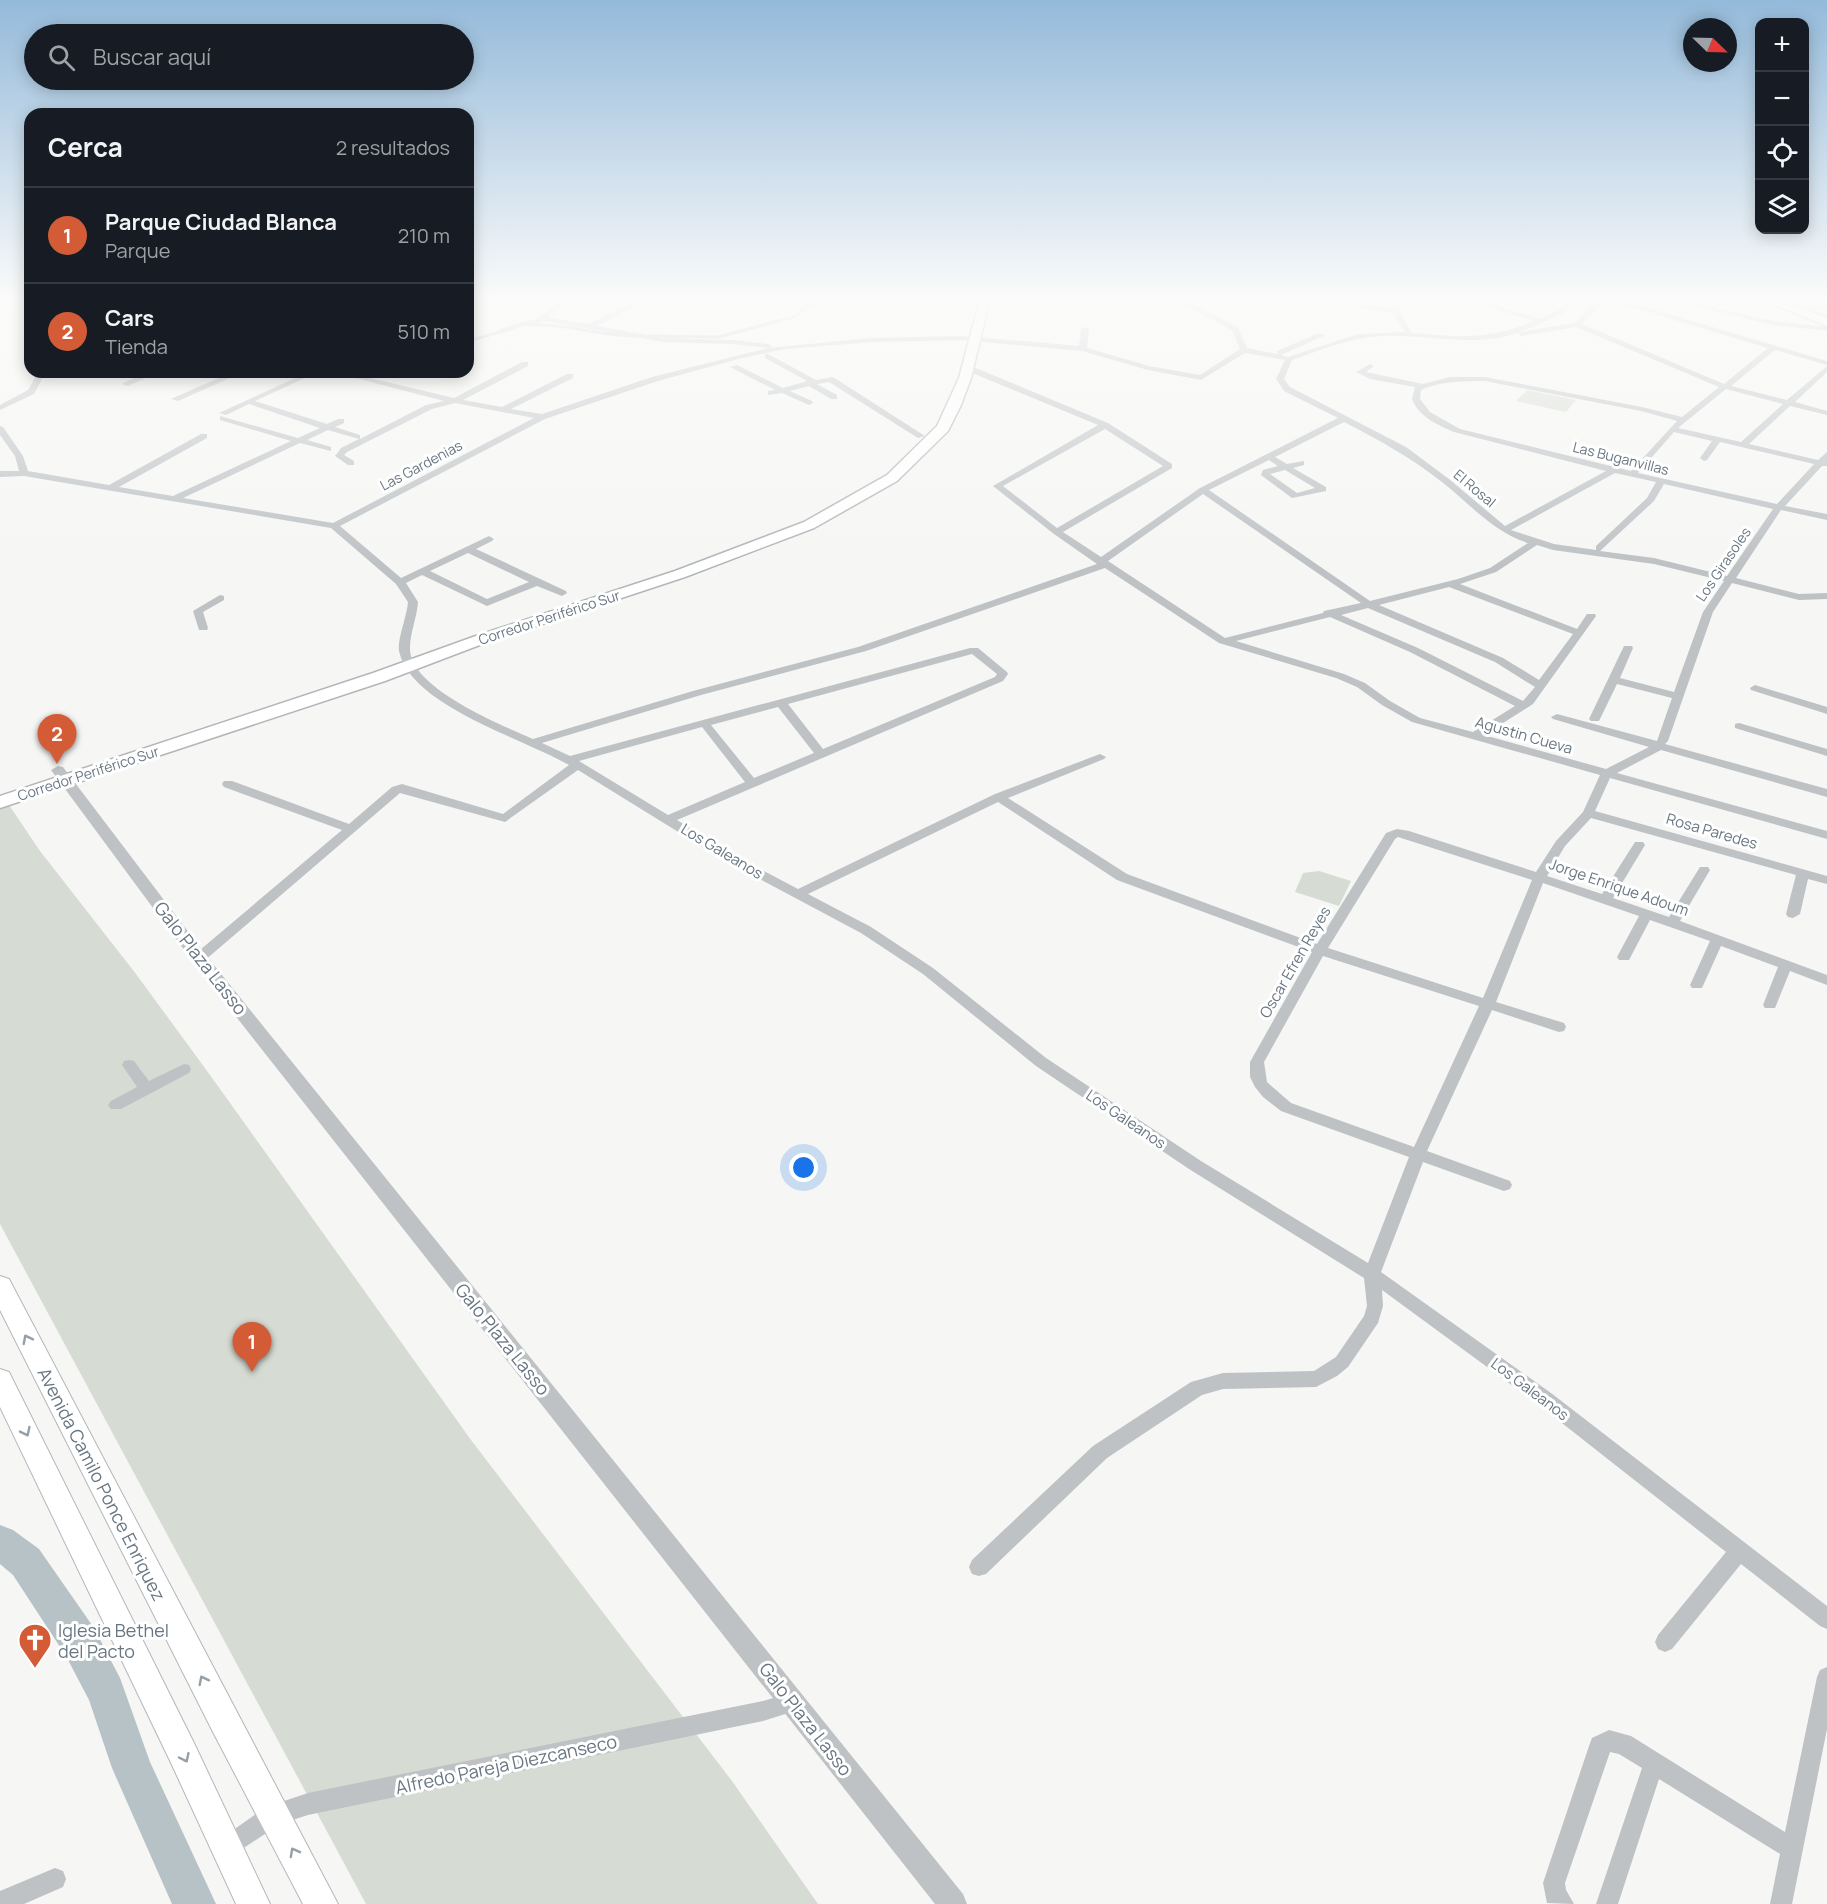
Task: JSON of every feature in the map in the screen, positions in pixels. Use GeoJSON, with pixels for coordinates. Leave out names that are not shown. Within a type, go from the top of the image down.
{"type":"FeatureCollection","features":[{"type":"Feature","properties":{"kind":"main road","name":"Corredor Periférico Sur"},"geometry":{"type":"LineString","coordinates":[[408,662],[673,569],[801,521],[882,475],[921,436],[943,405],[950,388]]}},
{"type":"Feature","properties":{"kind":"main road","name":"Corredor Periférico Sur"},"geometry":{"type":"LineString","coordinates":[[0,802],[61,775],[680,574],[749,549],[819,519],[891,478],[921,452],[947,420],[961,388]]}},
{"type":"Feature","properties":{"kind":"main road","name":"Corredor Periférico Sur"},"geometry":{"type":"LineString","coordinates":[[0,788],[61,775]]}},
{"type":"Feature","properties":{"kind":"main road","name":"Avenida Camilo Ponce Enriquez"},"geometry":{"type":"LineString","coordinates":[[0,1286],[321,1904]]}},
{"type":"Feature","properties":{"kind":"main road"},"geometry":{"type":"LineString","coordinates":[[0,1380],[183,1754],[253,1904]]}},
{"type":"Feature","properties":{"kind":"street"},"geometry":{"type":"LineString","coordinates":[[0,408],[31,392],[33,388]]}},
{"type":"Feature","properties":{"kind":"street"},"geometry":{"type":"LineString","coordinates":[[175,399],[201,388]]}},
{"type":"Feature","properties":{"kind":"street"},"geometry":{"type":"LineString","coordinates":[[280,388],[223,415],[327,449]]}},
{"type":"Feature","properties":{"kind":"street"},"geometry":{"type":"LineString","coordinates":[[401,388],[455,401],[542,417]]}},
{"type":"Feature","properties":{"kind":"street"},"geometry":{"type":"LineString","coordinates":[[351,463],[339,456],[344,450],[429,407],[455,401],[480,388]]}},
{"type":"Feature","properties":{"kind":"street"},"geometry":{"type":"LineString","coordinates":[[502,410],[546,388]]}},
{"type":"Feature","properties":{"kind":"street","name":"Las Gardenias"},"geometry":{"type":"LineString","coordinates":[[334,526],[542,417],[629,388]]}},
{"type":"Feature","properties":{"kind":"street"},"geometry":{"type":"LineString","coordinates":[[771,393],[788,388]]}},
{"type":"Feature","properties":{"kind":"street"},"geometry":{"type":"LineString","coordinates":[[821,388],[834,397]]}},
{"type":"Feature","properties":{"kind":"street"},"geometry":{"type":"LineString","coordinates":[[846,388],[921,436]]}},
{"type":"Feature","properties":{"kind":"street"},"geometry":{"type":"LineString","coordinates":[[1016,388],[1105,425],[1168,466],[1057,532]]}},
{"type":"Feature","properties":{"kind":"street","name":"El Rosal"},"geometry":{"type":"LineString","coordinates":[[1286,388],[1403,449],[1504,530],[1534,543],[1654,561],[1799,597],[1827,596]]}},
{"type":"Feature","properties":{"kind":"street","name":"Las Buganvillas"},"geometry":{"type":"LineString","coordinates":[[1419,388],[1414,397],[1418,405],[1437,421],[1478,435],[1614,471],[1827,517]]}},
{"type":"Feature","properties":{"kind":"street"},"geometry":{"type":"LineString","coordinates":[[1535,388],[1683,420]]}},
{"type":"Feature","properties":{"kind":"street"},"geometry":{"type":"LineString","coordinates":[[1632,475],[1672,429],[1721,388]]}},
{"type":"Feature","properties":{"kind":"street"},"geometry":{"type":"LineString","coordinates":[[1730,388],[1827,413]]}},
{"type":"Feature","properties":{"kind":"street"},"geometry":{"type":"LineString","coordinates":[[1743,445],[1807,388]]}},
{"type":"Feature","properties":{"kind":"street"},"geometry":{"type":"LineString","coordinates":[[783,389],[809,403]]}},
{"type":"Feature","properties":{"kind":"street"},"geometry":{"type":"LineString","coordinates":[[252,403],[357,437]]}},
{"type":"Feature","properties":{"kind":"street"},"geometry":{"type":"LineString","coordinates":[[531,743],[686,697],[862,649],[1102,563],[1203,490],[1343,419]]}},
{"type":"Feature","properties":{"kind":"street"},"geometry":{"type":"LineString","coordinates":[[173,499],[341,421]]}},
{"type":"Feature","properties":{"kind":"street","name":"Agustin Cueva"},"geometry":{"type":"LineString","coordinates":[[1105,425],[997,486],[1102,563],[1223,641],[1340,676],[1361,685],[1416,720],[1827,835]]}},
{"type":"Feature","properties":{"kind":"street"},"geometry":{"type":"LineString","coordinates":[[0,429],[11,441],[24,473]]}},
{"type":"Feature","properties":{"kind":"street"},"geometry":{"type":"LineString","coordinates":[[1672,429],[1825,460]]}},
{"type":"Feature","properties":{"kind":"street"},"geometry":{"type":"LineString","coordinates":[[110,488],[204,436]]}},
{"type":"Feature","properties":{"kind":"street"},"geometry":{"type":"LineString","coordinates":[[1704,458],[1718,439]]}},
{"type":"Feature","properties":{"kind":"street"},"geometry":{"type":"LineString","coordinates":[[1269,457],[1288,467],[1323,489],[1295,496],[1265,475],[1266,472],[1288,467],[1301,463]]}},
{"type":"Feature","properties":{"kind":"street","name":"Los Girasoles"},"geometry":{"type":"LineString","coordinates":[[1661,744],[1708,612],[1779,507],[1825,460]]}},
{"type":"Feature","properties":{"kind":"street"},"geometry":{"type":"LineString","coordinates":[[1504,530],[1614,471]]}},
{"type":"Feature","properties":{"kind":"street"},"geometry":{"type":"LineString","coordinates":[[0,474],[24,473],[334,526],[400,582],[413,602],[404,649],[408,662]]}},
{"type":"Feature","properties":{"kind":"street"},"geometry":{"type":"LineString","coordinates":[[1599,548],[1651,499],[1661,482]]}},
{"type":"Feature","properties":{"kind":"street"},"geometry":{"type":"LineString","coordinates":[[1203,490],[1368,604],[1499,660],[1542,686]]}},
{"type":"Feature","properties":{"kind":"street"},"geometry":{"type":"LineString","coordinates":[[400,582],[489,539]]}},
{"type":"Feature","properties":{"kind":"street"},"geometry":{"type":"LineString","coordinates":[[1223,641],[1450,584],[1492,570],[1534,543]]}},
{"type":"Feature","properties":{"kind":"street"},"geometry":{"type":"LineString","coordinates":[[468,549],[562,593]]}},
{"type":"Feature","properties":{"kind":"street"},"geometry":{"type":"LineString","coordinates":[[422,571],[487,603],[537,582]]}},
{"type":"Feature","properties":{"kind":"street"},"geometry":{"type":"LineString","coordinates":[[1450,584],[1579,633]]}},
{"type":"Feature","properties":{"kind":"street"},"geometry":{"type":"LineString","coordinates":[[203,628],[198,612],[220,598]]}},
{"type":"Feature","properties":{"kind":"street"},"geometry":{"type":"LineString","coordinates":[[1329,613],[1414,650],[1524,706]]}},
{"type":"Feature","properties":{"kind":"street"},"geometry":{"type":"LineString","coordinates":[[1473,737],[1524,706],[1542,686],[1591,616]]}},
{"type":"Feature","properties":{"kind":"street"},"geometry":{"type":"LineString","coordinates":[[1595,719],[1628,648]]}},
{"type":"Feature","properties":{"kind":"street"},"geometry":{"type":"LineString","coordinates":[[199,958],[388,794],[402,788],[505,818],[573,763],[703,722],[974,650],[1003,674],[999,679],[668,819]]}},
{"type":"Feature","properties":{"kind":"street","name":"Los Galeanos"},"geometry":{"type":"LineString","coordinates":[[408,662],[439,695],[464,711],[573,763],[726,856],[866,930],[928,971],[1041,1062],[1195,1165],[1372,1274],[1545,1399],[1827,1619]]}},
{"type":"Feature","properties":{"kind":"street"},"geometry":{"type":"LineString","coordinates":[[1614,680],[1678,696]]}},
{"type":"Feature","properties":{"kind":"street"},"geometry":{"type":"LineString","coordinates":[[1755,688],[1827,711]]}},
{"type":"Feature","properties":{"kind":"street"},"geometry":{"type":"LineString","coordinates":[[781,703],[821,754]]}},
{"type":"Feature","properties":{"kind":"street"},"geometry":{"type":"LineString","coordinates":[[1557,717],[1661,744],[1827,793]]}},
{"type":"Feature","properties":{"kind":"street"},"geometry":{"type":"LineString","coordinates":[[703,722],[752,783]]}},
{"type":"Feature","properties":{"kind":"street"},"geometry":{"type":"LineString","coordinates":[[1739,726],[1827,753]]}},
{"type":"Feature","properties":{"kind":"street"},"geometry":{"type":"LineString","coordinates":[[979,1567],[1100,1452],[1197,1388],[1223,1381],[1316,1379],[1342,1362],[1372,1318],[1375,1306],[1372,1274],[1418,1155],[1488,1003],[1540,876],[1560,844],[1588,813],[1606,774],[1661,744]]}},
{"type":"Feature","properties":{"kind":"street"},"geometry":{"type":"LineString","coordinates":[[797,894],[999,797],[1101,757]]}},
{"type":"Feature","properties":{"kind":"street","name":"Galo Plaza Lasso"},"geometry":{"type":"LineString","coordinates":[[61,775],[199,958],[953,1904]]}},
{"type":"Feature","properties":{"kind":"street"},"geometry":{"type":"LineString","coordinates":[[228,784],[349,828]]}},
{"type":"Feature","properties":{"kind":"street"},"geometry":{"type":"LineString","coordinates":[[999,797],[1122,877],[1320,950],[1559,1027]]}},
{"type":"Feature","properties":{"kind":"street","name":"Rosa Paredes"},"geometry":{"type":"LineString","coordinates":[[1588,813],[1827,880]]}},
{"type":"Feature","properties":{"kind":"street","name":"Oscar Efren Reyes"},"geometry":{"type":"LineString","coordinates":[[1397,833],[1390,836],[1320,950],[1257,1062],[1255,1074],[1261,1087],[1286,1107],[1504,1185]]}},
{"type":"Feature","properties":{"kind":"street","name":"Jorge Enrique Adoum"},"geometry":{"type":"LineString","coordinates":[[1397,833],[1606,898],[1827,980]]}},
{"type":"Feature","properties":{"kind":"street"},"geometry":{"type":"LineString","coordinates":[[1606,898],[1639,845]]}},
{"type":"Feature","properties":{"kind":"street"},"geometry":{"type":"LineString","coordinates":[[1672,923],[1704,870]]}},
{"type":"Feature","properties":{"kind":"street"},"geometry":{"type":"LineString","coordinates":[[1793,914],[1803,873]]}},
{"type":"Feature","properties":{"kind":"street"},"geometry":{"type":"LineString","coordinates":[[1624,957],[1647,913]]}},
{"type":"Feature","properties":{"kind":"street"},"geometry":{"type":"LineString","coordinates":[[1697,985],[1717,940]]}},
{"type":"Feature","properties":{"kind":"street"},"geometry":{"type":"LineString","coordinates":[[1770,1005],[1786,965]]}},
{"type":"Feature","properties":{"kind":"street"},"geometry":{"type":"LineString","coordinates":[[129,1065],[147,1089]]}},
{"type":"Feature","properties":{"kind":"street"},"geometry":{"type":"LineString","coordinates":[[116,1105],[184,1069]]}},
{"type":"Feature","properties":{"kind":"street"},"geometry":{"type":"LineString","coordinates":[[1665,1642],[1740,1551]]}},
{"type":"Feature","properties":{"kind":"street"},"geometry":{"type":"LineString","coordinates":[[1782,1904],[1827,1677]]}},
{"type":"Feature","properties":{"kind":"street","name":"Alfredo Pareja Diezcanseco"},"geometry":{"type":"LineString","coordinates":[[227,1848],[274,1815],[308,1804],[763,1711],[794,1702]]}},
{"type":"Feature","properties":{"kind":"street"},"geometry":{"type":"LineString","coordinates":[[1563,1904],[1555,1895],[1554,1883],[1600,1746],[1609,1741],[1623,1744],[1792,1849]]}},
{"type":"Feature","properties":{"kind":"street"},"geometry":{"type":"LineString","coordinates":[[1607,1904],[1654,1763]]}},
{"type":"Feature","properties":{"kind":"street"},"geometry":{"type":"LineString","coordinates":[[0,1903],[56,1879]]}},
{"type":"Feature","properties":{"kind":"shaded area"},"geometry":{"type":"Polygon","coordinates":[[[1527,390],[1576,400],[1566,412],[1516,401],[1527,390]]]}},
{"type":"Feature","properties":{"kind":"shaded area"},"geometry":{"type":"Polygon","coordinates":[[[9,805],[40,851],[136,974],[210,1075],[471,1440],[732,1781],[818,1904],[366,1904],[0,1224],[0,808],[9,805]]]}},
{"type":"Feature","properties":{"kind":"shaded area"},"geometry":{"type":"Polygon","coordinates":[[[1319,871],[1351,881],[1339,906],[1295,892],[1303,873],[1319,871]]]}},
{"type":"Feature","properties":{"kind":"waterway"},"geometry":{"type":"LineString","coordinates":[[0,1542],[26,1562],[80,1642],[106,1692],[132,1768],[194,1904]]}},
{"type":"Feature","properties":{"kind":"place","name":"Cars"},"geometry":{"type":"Point","coordinates":[57,764]}},
{"type":"Feature","properties":{"kind":"place","name":"Parque Ciudad Blanca"},"geometry":{"type":"Point","coordinates":[252,1372]}},
{"type":"Feature","properties":{"kind":"place","name":"Iglesia Bethel del Pacto"},"geometry":{"type":"Point","coordinates":[35,1669]}}]}
